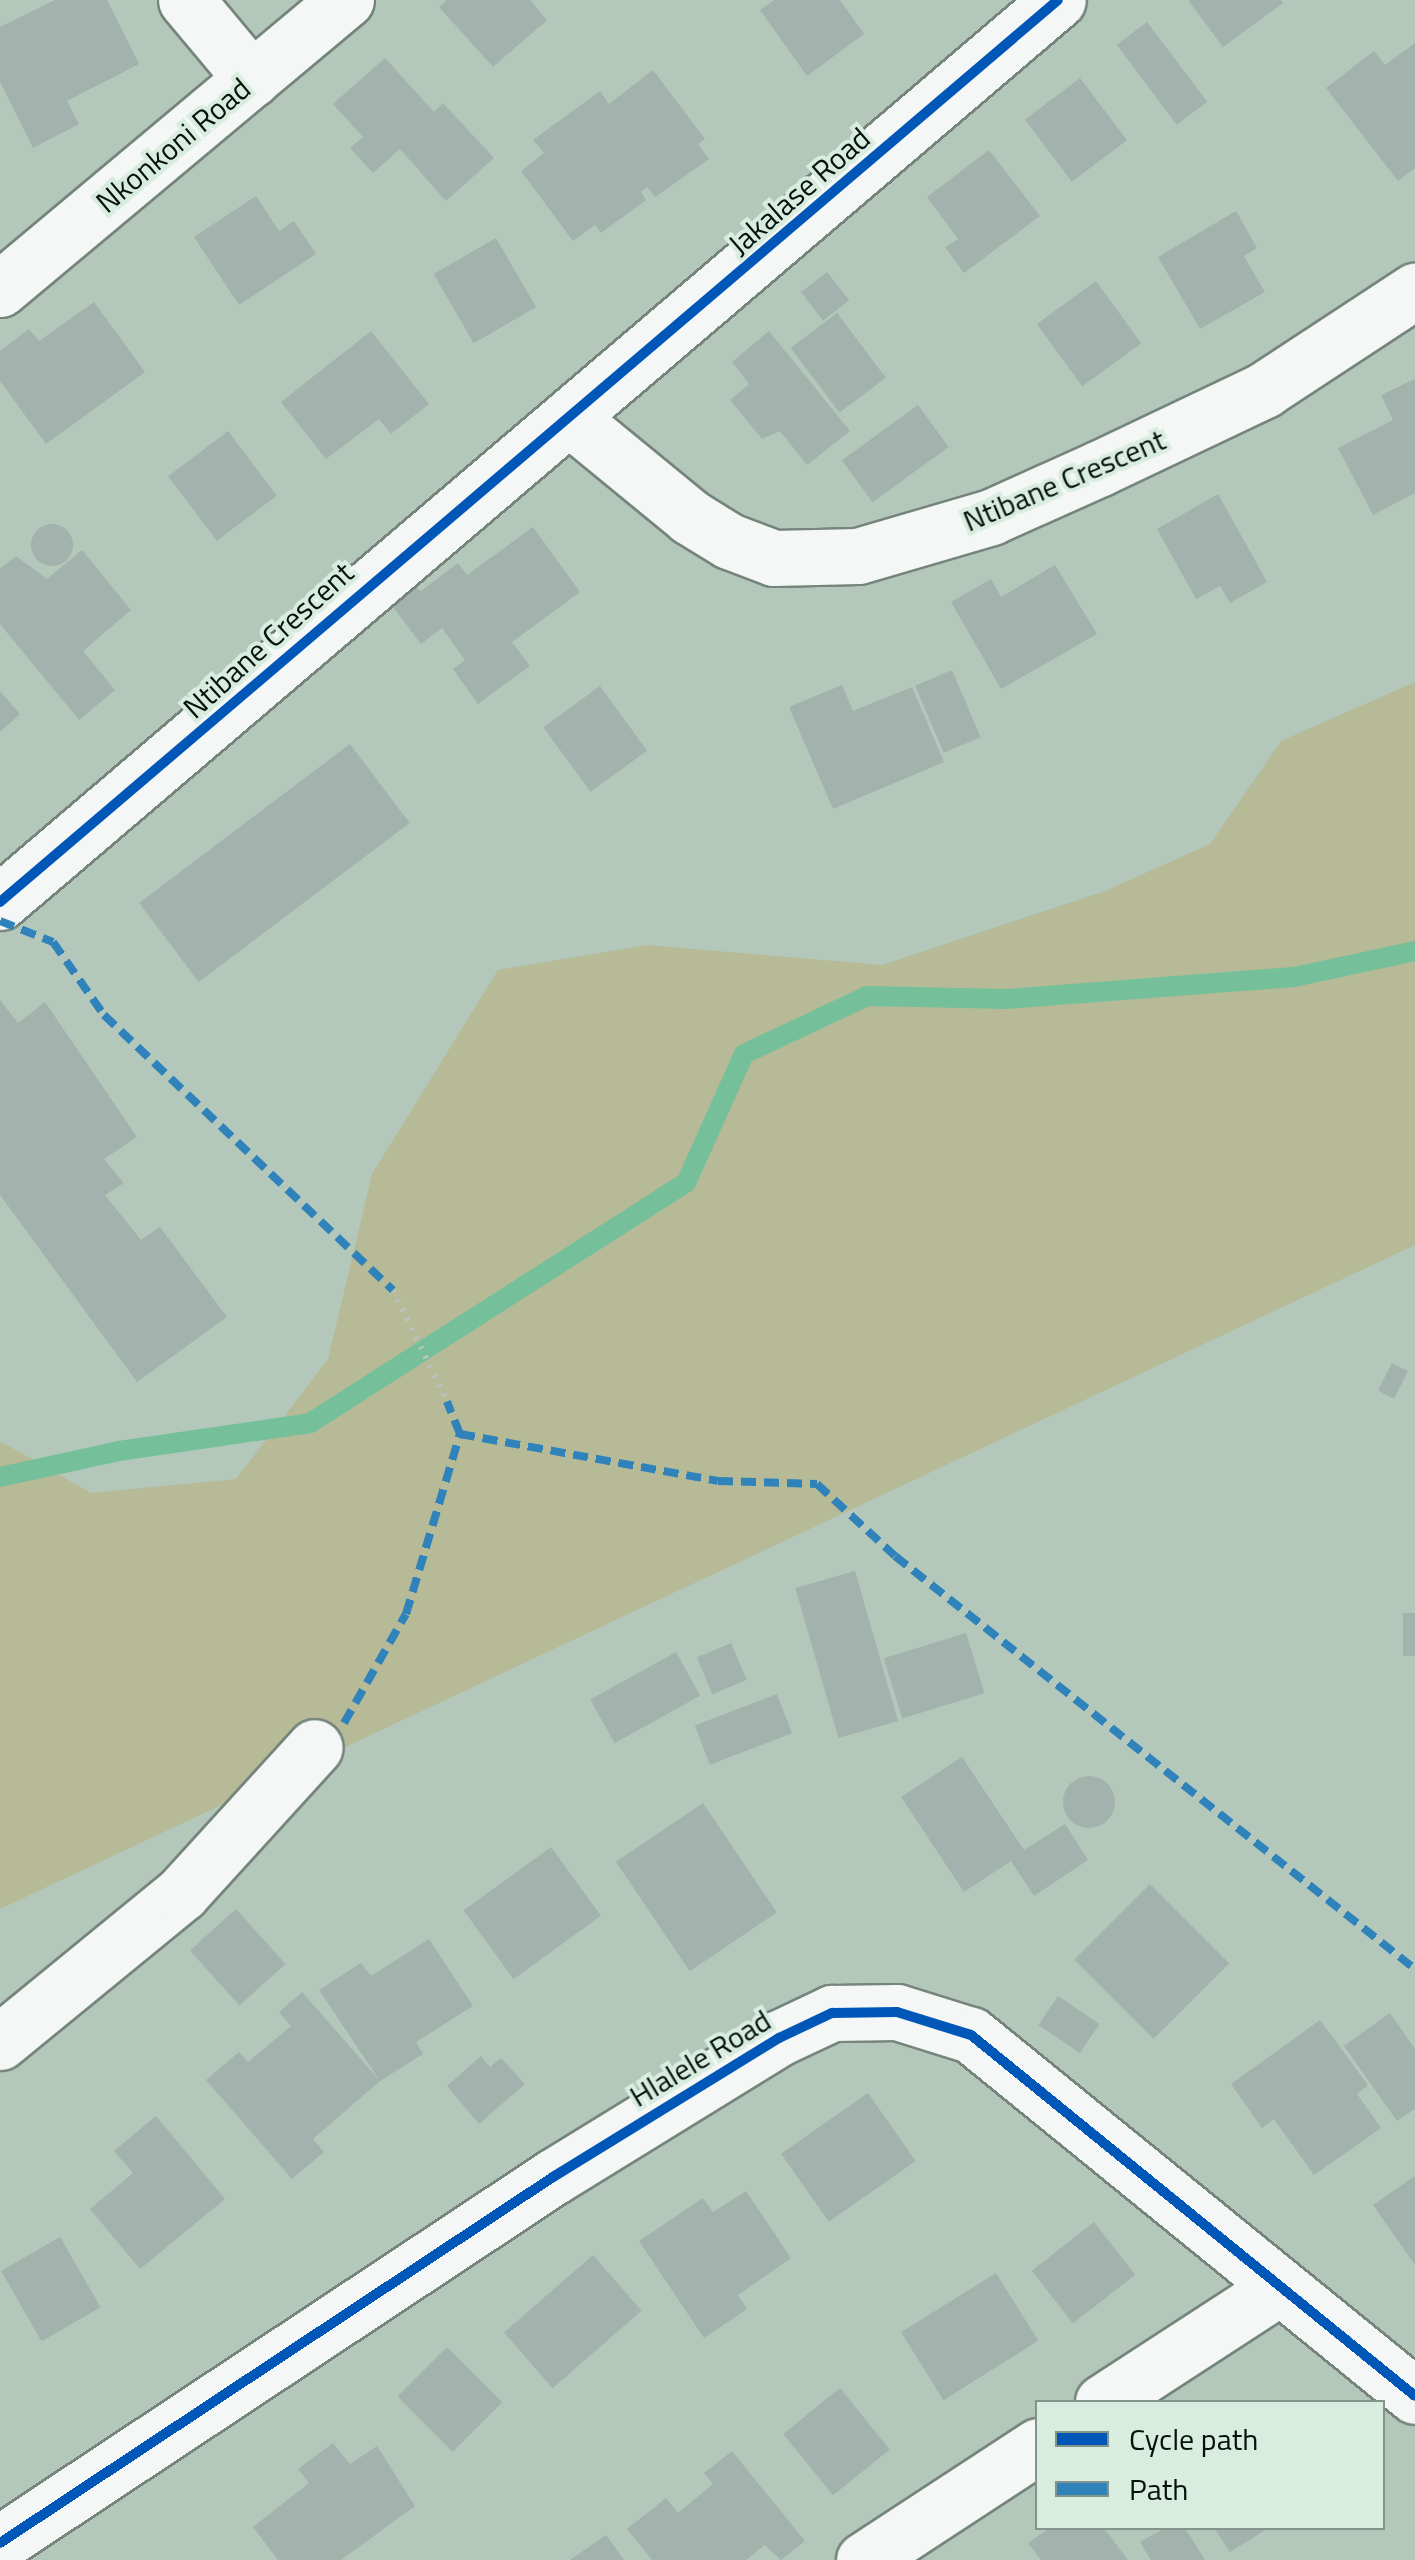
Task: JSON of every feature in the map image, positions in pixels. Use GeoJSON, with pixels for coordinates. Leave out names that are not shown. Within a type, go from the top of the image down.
{"type":"FeatureCollection","features":[{"type":"Feature","properties":{"kind":"street"},"geometry":{"type":"LineString","coordinates":[[186,0],[252,79]]}},
{"type":"Feature","properties":{"kind":"street","name":"Nkonkoni Road"},"geometry":{"type":"LineString","coordinates":[[0,290],[346,0]]}},
{"type":"Feature","properties":{"kind":"street","name":"Jakalase Road"},"geometry":{"type":"LineString","coordinates":[[572,420],[1058,0]]}},
{"type":"Feature","properties":{"kind":"street","name":"Ntibane Crescent"},"geometry":{"type":"LineString","coordinates":[[0,902],[139,789],[356,593],[572,420],[690,517],[729,541],[774,558],[858,556],[991,516],[1166,437],[1264,390],[1415,291]]}},
{"type":"Feature","properties":{"kind":"street"},"geometry":{"type":"LineString","coordinates":[[0,2042],[182,1893],[314,1747]]}},
{"type":"Feature","properties":{"kind":"street","name":"Hlalele Road"},"geometry":{"type":"LineString","coordinates":[[0,2543],[553,2177],[779,2038],[832,2014],[897,2012],[971,2035],[1276,2288],[1415,2396]]}},
{"type":"Feature","properties":{"kind":"street"},"geometry":{"type":"LineString","coordinates":[[1106,2400],[1276,2288]]}},
{"type":"Feature","properties":{"kind":"street"},"geometry":{"type":"LineString","coordinates":[[864,2560],[1035,2448]]}},
{"type":"Feature","properties":{"kind":"path"},"geometry":{"type":"LineString","coordinates":[[393,1290],[448,1401]]}},
{"type":"Feature","properties":{"kind":"green space"},"geometry":{"type":"Polygon","coordinates":[[[1415,682],[1415,1245],[0,1909],[0,1441],[91,1493],[236,1479],[328,1359],[372,1174],[498,970],[647,945],[882,965],[1105,891],[1210,844],[1281,741],[1415,682]]]}},
{"type":"Feature","properties":{"kind":"building"},"geometry":{"type":"Polygon","coordinates":[[[55,0],[107,0],[139,64],[67,101],[79,124],[33,148],[0,82],[0,27],[55,0]]]}},
{"type":"Feature","properties":{"kind":"building"},"geometry":{"type":"Polygon","coordinates":[[[447,0],[530,0],[547,20],[493,67],[439,7],[447,0]]]}},
{"type":"Feature","properties":{"kind":"building"},"geometry":{"type":"Polygon","coordinates":[[[774,0],[840,0],[864,34],[807,76],[760,10],[774,0]]]}},
{"type":"Feature","properties":{"kind":"building"},"geometry":{"type":"Polygon","coordinates":[[[1188,0],[1281,0],[1283,3],[1223,47],[1188,0]]]}},
{"type":"Feature","properties":{"kind":"building"},"geometry":{"type":"Polygon","coordinates":[[[1147,22],[1207,102],[1177,125],[1117,45],[1147,22]]]}},
{"type":"Feature","properties":{"kind":"building"},"geometry":{"type":"Polygon","coordinates":[[[1415,43],[1415,168],[1398,181],[1326,88],[1374,51],[1385,65],[1415,43]]]}},
{"type":"Feature","properties":{"kind":"building"},"geometry":{"type":"Polygon","coordinates":[[[385,58],[434,112],[443,103],[494,158],[446,201],[400,149],[373,173],[350,148],[363,137],[333,104],[385,58]]]}},
{"type":"Feature","properties":{"kind":"building"},"geometry":{"type":"Polygon","coordinates":[[[653,70],[705,139],[698,144],[709,159],[655,197],[647,187],[641,192],[646,200],[601,233],[595,225],[573,241],[521,171],[544,153],[533,140],[600,91],[609,104],[653,70]]]}},
{"type":"Feature","properties":{"kind":"building"},"geometry":{"type":"Polygon","coordinates":[[[1080,78],[1127,140],[1072,182],[1025,120],[1080,78]]]}},
{"type":"Feature","properties":{"kind":"building"},"geometry":{"type":"Polygon","coordinates":[[[989,150],[1040,216],[964,273],[945,247],[958,239],[927,197],[989,150]]]}},
{"type":"Feature","properties":{"kind":"building"},"geometry":{"type":"Polygon","coordinates":[[[256,196],[279,231],[294,221],[316,254],[239,305],[194,237],[256,196]]]}},
{"type":"Feature","properties":{"kind":"building"},"geometry":{"type":"Polygon","coordinates":[[[1236,211],[1257,248],[1244,256],[1265,292],[1200,329],[1158,257],[1236,211]]]}},
{"type":"Feature","properties":{"kind":"building"},"geometry":{"type":"Polygon","coordinates":[[[496,238],[536,307],[474,343],[434,274],[496,238]]]}},
{"type":"Feature","properties":{"kind":"building"},"geometry":{"type":"Polygon","coordinates":[[[827,272],[849,300],[823,321],[801,292],[827,272]]]}},
{"type":"Feature","properties":{"kind":"building"},"geometry":{"type":"Polygon","coordinates":[[[1096,281],[1141,343],[1082,386],[1037,324],[1096,281]]]}},
{"type":"Feature","properties":{"kind":"building"},"geometry":{"type":"Polygon","coordinates":[[[94,302],[145,372],[46,444],[0,381],[0,351],[29,329],[39,341],[94,302]]]}},
{"type":"Feature","properties":{"kind":"building"},"geometry":{"type":"Polygon","coordinates":[[[837,313],[886,378],[839,413],[791,348],[837,313]]]}},
{"type":"Feature","properties":{"kind":"building"},"geometry":{"type":"Polygon","coordinates":[[[371,331],[429,404],[391,434],[379,419],[326,459],[281,402],[371,331]]]}},
{"type":"Feature","properties":{"kind":"building"},"geometry":{"type":"Polygon","coordinates":[[[769,331],[850,431],[807,465],[780,431],[762,439],[730,400],[749,384],[732,362],[769,331]]]}},
{"type":"Feature","properties":{"kind":"building"},"geometry":{"type":"Polygon","coordinates":[[[1415,379],[1415,493],[1373,515],[1338,448],[1393,420],[1381,395],[1415,379]]]}},
{"type":"Feature","properties":{"kind":"building"},"geometry":{"type":"Polygon","coordinates":[[[918,405],[949,447],[873,502],[842,460],[918,405]]]}},
{"type":"Feature","properties":{"kind":"building"},"geometry":{"type":"Polygon","coordinates":[[[228,431],[277,496],[217,541],[168,476],[228,431]]]}},
{"type":"Feature","properties":{"kind":"building"},"geometry":{"type":"Polygon","coordinates":[[[1218,494],[1267,582],[1230,603],[1220,586],[1196,599],[1157,529],[1218,494]]]}},
{"type":"Feature","properties":{"kind":"building"},"geometry":{"type":"Polygon","coordinates":[[[52,524],[67,530],[73,545],[67,560],[52,566],[37,560],[31,545],[37,530],[52,524]]]}},
{"type":"Feature","properties":{"kind":"building"},"geometry":{"type":"Polygon","coordinates":[[[533,527],[580,592],[512,642],[530,666],[478,704],[453,669],[465,660],[442,628],[421,644],[390,603],[413,586],[421,591],[458,563],[467,575],[533,527]]]}},
{"type":"Feature","properties":{"kind":"building"},"geometry":{"type":"Polygon","coordinates":[[[82,550],[131,610],[83,651],[115,690],[79,720],[0,624],[0,569],[16,556],[47,579],[82,550]]]}},
{"type":"Feature","properties":{"kind":"building"},"geometry":{"type":"Polygon","coordinates":[[[1055,565],[1097,634],[1001,689],[951,602],[991,579],[1001,597],[1055,565]]]}},
{"type":"Feature","properties":{"kind":"building"},"geometry":{"type":"Polygon","coordinates":[[[952,670],[981,737],[944,753],[915,686],[952,670]]]}},
{"type":"Feature","properties":{"kind":"building"},"geometry":{"type":"Polygon","coordinates":[[[842,685],[853,711],[912,687],[944,762],[833,809],[789,707],[842,685]]]}},
{"type":"Feature","properties":{"kind":"building"},"geometry":{"type":"Polygon","coordinates":[[[600,686],[647,751],[590,792],[543,727],[600,686]]]}},
{"type":"Feature","properties":{"kind":"building"},"geometry":{"type":"Polygon","coordinates":[[[0,691],[20,714],[0,732],[0,691]]]}},
{"type":"Feature","properties":{"kind":"building"},"geometry":{"type":"Polygon","coordinates":[[[350,744],[410,823],[199,982],[139,903],[350,744]]]}},
{"type":"Feature","properties":{"kind":"building"},"geometry":{"type":"Polygon","coordinates":[[[0,1000],[18,1023],[45,1002],[137,1137],[104,1159],[124,1183],[105,1195],[141,1240],[160,1227],[227,1317],[137,1382],[0,1195],[0,1000]]]}},
{"type":"Feature","properties":{"kind":"building"},"geometry":{"type":"Polygon","coordinates":[[[1392,1363],[1408,1371],[1394,1399],[1378,1391],[1392,1363]]]}},
{"type":"Feature","properties":{"kind":"building"},"geometry":{"type":"Polygon","coordinates":[[[855,1571],[898,1721],[838,1738],[795,1588],[855,1571]]]}},
{"type":"Feature","properties":{"kind":"building"},"geometry":{"type":"Polygon","coordinates":[[[1403,1613],[1415,1613],[1415,1656],[1403,1656],[1403,1613]]]}},
{"type":"Feature","properties":{"kind":"building"},"geometry":{"type":"Polygon","coordinates":[[[966,1633],[984,1693],[902,1718],[884,1658],[966,1633]]]}},
{"type":"Feature","properties":{"kind":"building"},"geometry":{"type":"Polygon","coordinates":[[[731,1643],[747,1680],[713,1694],[697,1657],[731,1643]]]}},
{"type":"Feature","properties":{"kind":"building"},"geometry":{"type":"Polygon","coordinates":[[[676,1652],[700,1696],[615,1743],[590,1700],[676,1652]]]}},
{"type":"Feature","properties":{"kind":"building"},"geometry":{"type":"Polygon","coordinates":[[[777,1694],[792,1733],[710,1765],[695,1726],[777,1694]]]}},
{"type":"Feature","properties":{"kind":"building"},"geometry":{"type":"Polygon","coordinates":[[[962,1757],[1024,1850],[1065,1824],[1088,1860],[1034,1896],[1011,1861],[964,1892],[901,1797],[962,1757]]]}},
{"type":"Feature","properties":{"kind":"building"},"geometry":{"type":"Polygon","coordinates":[[[1089,1776],[1107,1784],[1115,1802],[1107,1820],[1089,1828],[1071,1820],[1063,1802],[1071,1784],[1089,1776]]]}},
{"type":"Feature","properties":{"kind":"building"},"geometry":{"type":"Polygon","coordinates":[[[703,1803],[777,1912],[690,1971],[616,1862],[703,1803]]]}},
{"type":"Feature","properties":{"kind":"building"},"geometry":{"type":"Polygon","coordinates":[[[551,1847],[601,1916],[514,1979],[464,1910],[551,1847]]]}},
{"type":"Feature","properties":{"kind":"building"},"geometry":{"type":"Polygon","coordinates":[[[1150,1884],[1229,1963],[1154,2039],[1074,1960],[1150,1884]]]}},
{"type":"Feature","properties":{"kind":"building"},"geometry":{"type":"Polygon","coordinates":[[[236,1909],[286,1964],[239,2005],[190,1950],[236,1909]]]}},
{"type":"Feature","properties":{"kind":"building"},"geometry":{"type":"Polygon","coordinates":[[[429,1939],[473,2006],[416,2042],[423,2054],[380,2081],[319,1990],[361,1963],[371,1976],[429,1939]]]}},
{"type":"Feature","properties":{"kind":"building"},"geometry":{"type":"Polygon","coordinates":[[[302,1992],[380,2081],[313,2139],[324,2152],[292,2179],[206,2080],[239,2052],[248,2062],[291,2026],[279,2012],[302,1992]]]}},
{"type":"Feature","properties":{"kind":"building"},"geometry":{"type":"Polygon","coordinates":[[[1058,1996],[1099,2024],[1080,2053],[1038,2025],[1058,1996]]]}},
{"type":"Feature","properties":{"kind":"building"},"geometry":{"type":"Polygon","coordinates":[[[1390,2013],[1415,2049],[1415,2109],[1397,2121],[1344,2046],[1390,2013]]]}},
{"type":"Feature","properties":{"kind":"building"},"geometry":{"type":"Polygon","coordinates":[[[1320,2020],[1368,2085],[1357,2094],[1381,2128],[1314,2175],[1274,2119],[1262,2128],[1231,2084],[1320,2020]]]}},
{"type":"Feature","properties":{"kind":"building"},"geometry":{"type":"Polygon","coordinates":[[[481,2056],[490,2067],[501,2058],[525,2084],[479,2124],[447,2086],[481,2056]]]}},
{"type":"Feature","properties":{"kind":"building"},"geometry":{"type":"Polygon","coordinates":[[[868,2093],[916,2161],[829,2222],[781,2154],[868,2093]]]}},
{"type":"Feature","properties":{"kind":"building"},"geometry":{"type":"Polygon","coordinates":[[[156,2116],[225,2199],[140,2269],[90,2209],[133,2173],[114,2151],[156,2116]]]}},
{"type":"Feature","properties":{"kind":"building"},"geometry":{"type":"Polygon","coordinates":[[[1415,2176],[1415,2265],[1373,2205],[1415,2176]]]}},
{"type":"Feature","properties":{"kind":"building"},"geometry":{"type":"Polygon","coordinates":[[[746,2191],[791,2258],[738,2295],[747,2309],[704,2338],[639,2241],[703,2198],[713,2212],[746,2191]]]}},
{"type":"Feature","properties":{"kind":"building"},"geometry":{"type":"Polygon","coordinates":[[[1094,2222],[1135,2275],[1073,2323],[1032,2271],[1094,2222]]]}},
{"type":"Feature","properties":{"kind":"building"},"geometry":{"type":"Polygon","coordinates":[[[60,2237],[100,2307],[42,2341],[1,2271],[60,2237]]]}},
{"type":"Feature","properties":{"kind":"building"},"geometry":{"type":"Polygon","coordinates":[[[593,2255],[642,2311],[552,2388],[504,2332],[593,2255]]]}},
{"type":"Feature","properties":{"kind":"building"},"geometry":{"type":"Polygon","coordinates":[[[996,2273],[1038,2341],[943,2400],[901,2332],[996,2273]]]}},
{"type":"Feature","properties":{"kind":"building"},"geometry":{"type":"Polygon","coordinates":[[[447,2347],[502,2402],[453,2452],[398,2396],[447,2347]]]}},
{"type":"Feature","properties":{"kind":"building"},"geometry":{"type":"Polygon","coordinates":[[[840,2388],[890,2449],[833,2495],[783,2434],[840,2388]]]}},
{"type":"Feature","properties":{"kind":"building"},"geometry":{"type":"Polygon","coordinates":[[[333,2443],[350,2464],[377,2446],[415,2506],[341,2560],[278,2560],[253,2527],[309,2483],[298,2469],[333,2443]]]}},
{"type":"Feature","properties":{"kind":"building"},"geometry":{"type":"Polygon","coordinates":[[[732,2451],[805,2541],[781,2560],[765,2545],[746,2560],[652,2560],[627,2529],[666,2498],[678,2513],[713,2484],[704,2473],[732,2451]]]}},
{"type":"Feature","properties":{"kind":"building"},"geometry":{"type":"Polygon","coordinates":[[[1046,2530],[1106,2530],[1128,2560],[1041,2560],[1028,2543],[1046,2530]]]}},
{"type":"Feature","properties":{"kind":"building"},"geometry":{"type":"Polygon","coordinates":[[[1161,2530],[1186,2530],[1205,2560],[1151,2560],[1140,2542],[1161,2530]]]}},
{"type":"Feature","properties":{"kind":"building"},"geometry":{"type":"Polygon","coordinates":[[[1215,2530],[1266,2530],[1230,2552],[1215,2530]]]}},
{"type":"Feature","properties":{"kind":"building"},"geometry":{"type":"Polygon","coordinates":[[[606,2535],[624,2560],[570,2560],[606,2535]]]}},
{"type":"Feature","properties":{"kind":"waterway"},"geometry":{"type":"LineString","coordinates":[[0,1477],[119,1451],[310,1423],[686,1183],[744,1054],[867,996],[1007,999],[1294,977],[1415,951]]}},
{"type":"Feature","properties":{"kind":"marked path"},"geometry":{"type":"LineString","coordinates":[[0,921],[53,942],[104,1015],[393,1290]]}},
{"type":"Feature","properties":{"kind":"marked path"},"geometry":{"type":"LineString","coordinates":[[344,1723],[406,1614],[460,1434],[447,1401]]}},
{"type":"Feature","properties":{"kind":"marked path"},"geometry":{"type":"LineString","coordinates":[[460,1434],[718,1481],[817,1484],[895,1556],[1415,1969]]}},
{"type":"Feature","properties":{"kind":"cycle path"},"geometry":{"type":"LineString","coordinates":[[0,902],[1058,0]]}},
{"type":"Feature","properties":{"kind":"cycle path"},"geometry":{"type":"LineString","coordinates":[[0,2543],[553,2177],[779,2038],[832,2013],[897,2012],[971,2035],[1415,2396]]}}]}
